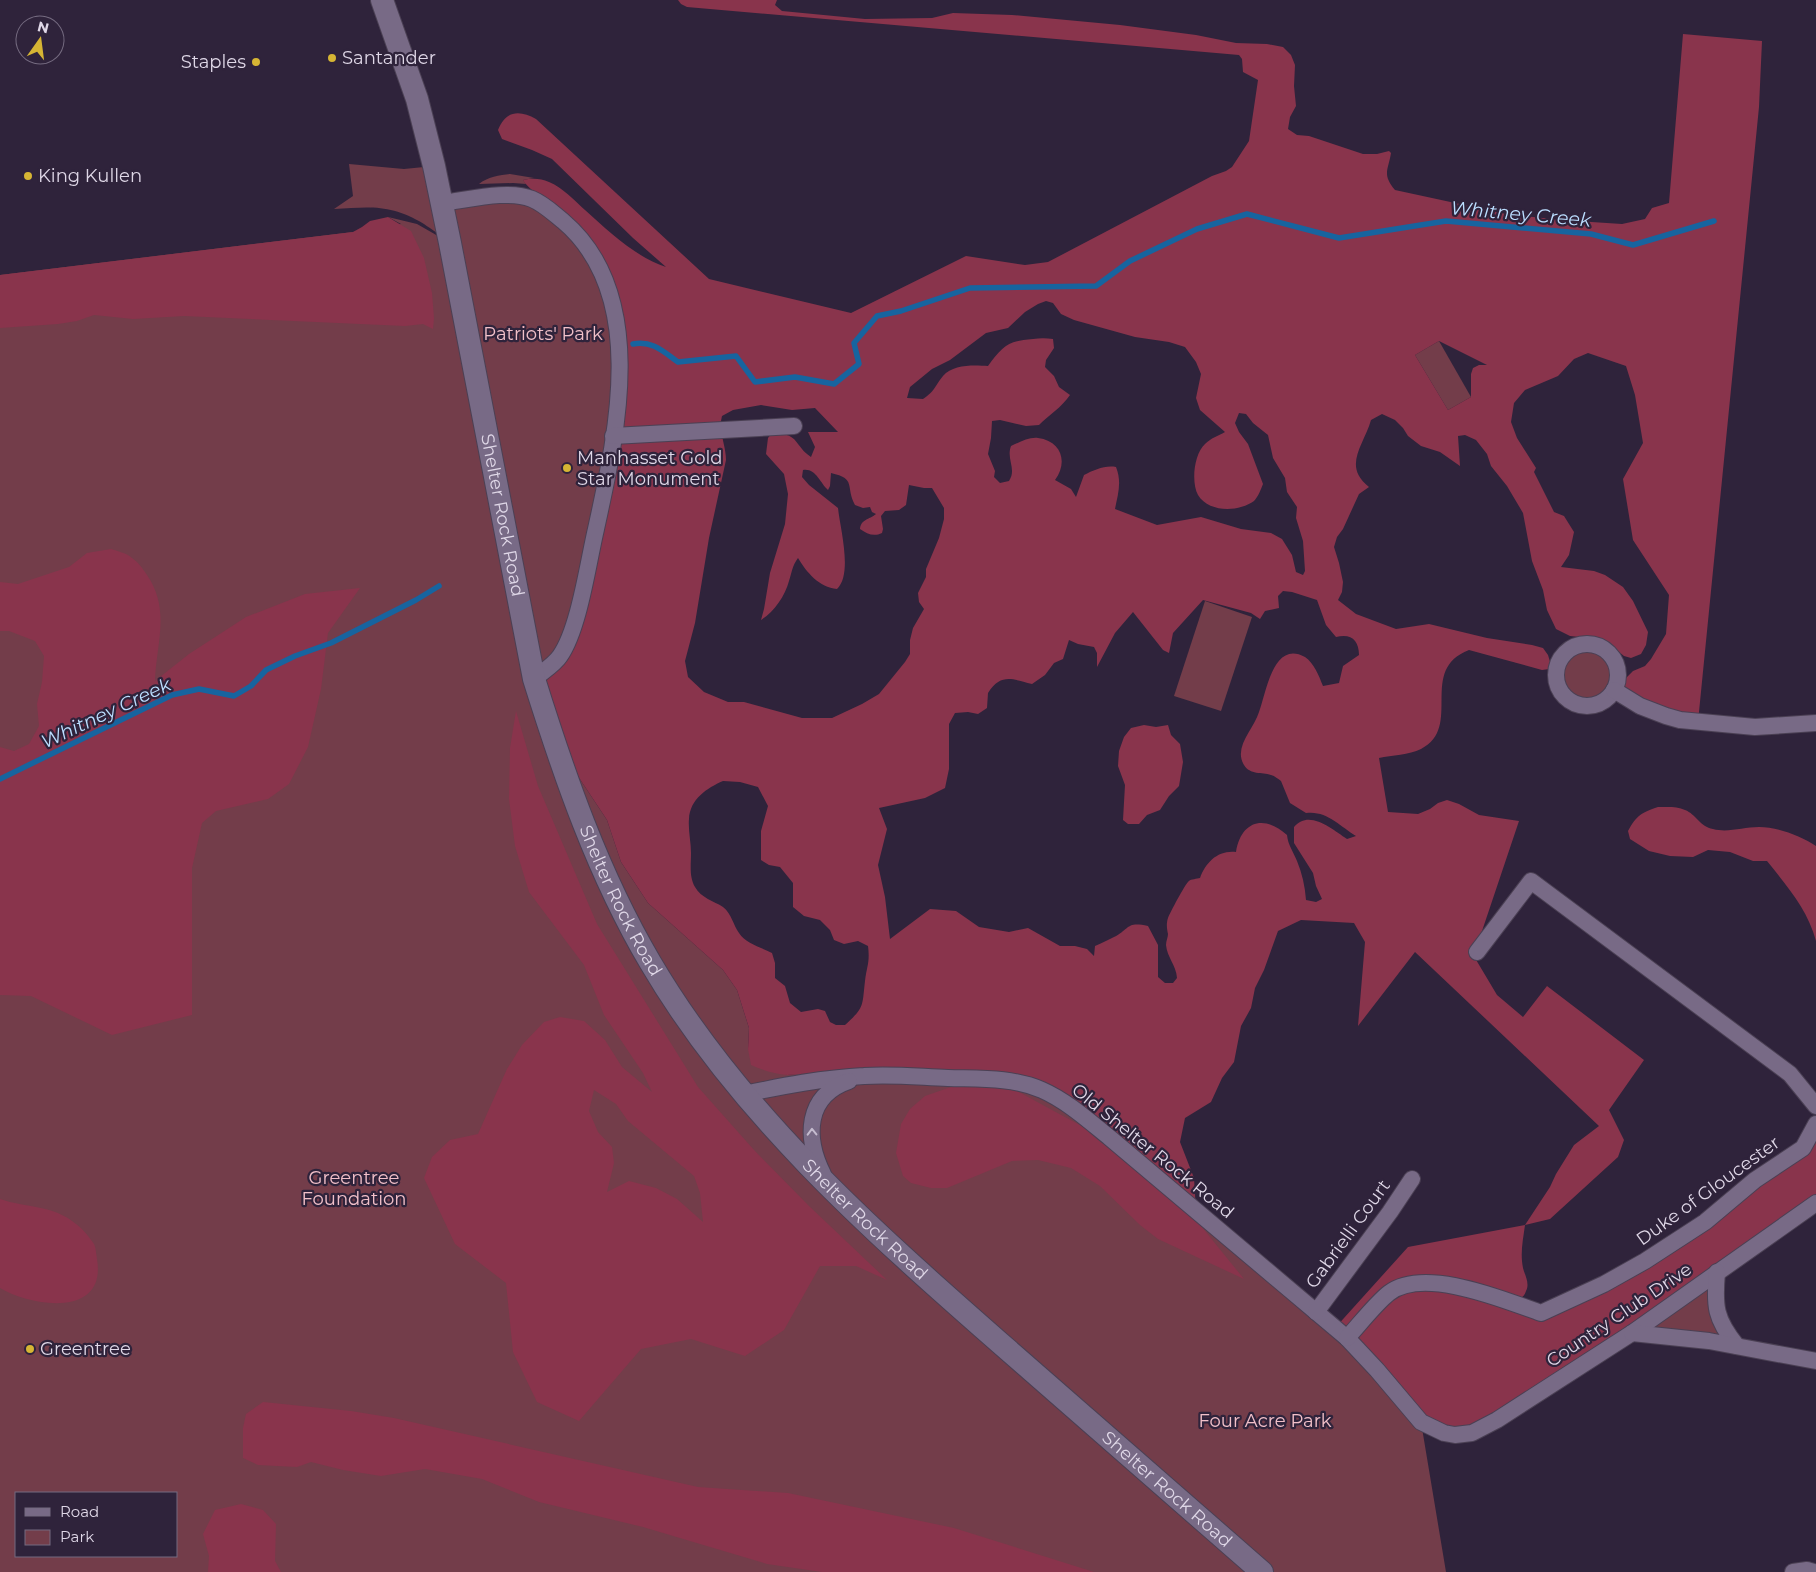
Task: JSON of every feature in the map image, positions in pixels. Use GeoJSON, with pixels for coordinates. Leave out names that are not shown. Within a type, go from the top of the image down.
{"type":"FeatureCollection","features":[{"type":"Feature","properties":{"kind":"main road","name":"Shelter Rock Road"},"geometry":{"type":"LineString","coordinates":[[382,0],[417,99],[442,203],[534,679],[552,737],[591,839],[617,900],[650,962],[690,1024],[719,1064],[835,1193],[898,1254],[1262,1572]]}},
{"type":"Feature","properties":{"kind":"street"},"geometry":{"type":"LineString","coordinates":[[442,203],[506,195],[532,199],[547,208],[567,225],[586,246],[600,268],[608,287],[616,325],[620,354],[620,379],[613,436],[602,502],[576,616],[568,641],[560,657],[534,679]]}},
{"type":"Feature","properties":{"kind":"street"},"geometry":{"type":"LineString","coordinates":[[613,436],[794,426]]}},
{"type":"Feature","properties":{"kind":"street"},"geometry":{"type":"LineString","coordinates":[[1614,690],[1640,706],[1680,720],[1755,727],[1816,723]]}},
{"type":"Feature","properties":{"kind":"street"},"geometry":{"type":"LineString","coordinates":[[1477,952],[1531,881],[1790,1074],[1816,1106]]}},
{"type":"Feature","properties":{"kind":"street"},"geometry":{"type":"LineString","coordinates":[[835,1193],[822,1173],[815,1156],[811,1138],[811,1124],[816,1107],[827,1093],[840,1084],[865,1076]]}},
{"type":"Feature","properties":{"kind":"street","name":"Old Shelter Rock Road"},"geometry":{"type":"LineString","coordinates":[[744,1094],[807,1082],[865,1076],[1009,1081],[1025,1084],[1053,1095],[1081,1114],[1110,1138],[1346,1338],[1377,1370],[1422,1422],[1434,1429]]}},
{"type":"Feature","properties":{"kind":"street","name":"Duke of Gloucester"},"geometry":{"type":"LineString","coordinates":[[1346,1338],[1389,1292],[1405,1284],[1441,1283],[1474,1289],[1541,1313],[1604,1284],[1645,1261],[1705,1222],[1755,1180],[1803,1148],[1816,1124]]}},
{"type":"Feature","properties":{"kind":"street","name":"Gabrielli Court"},"geometry":{"type":"LineString","coordinates":[[1316,1312],[1412,1179]]}},
{"type":"Feature","properties":{"kind":"street","name":"Country Club Drive"},"geometry":{"type":"LineString","coordinates":[[1434,1429],[1455,1435],[1472,1433],[1497,1420],[1632,1333],[1816,1203]]}},
{"type":"Feature","properties":{"kind":"street"},"geometry":{"type":"LineString","coordinates":[[1717,1272],[1715,1293],[1719,1321],[1724,1331],[1737,1346]]}},
{"type":"Feature","properties":{"kind":"street"},"geometry":{"type":"LineString","coordinates":[[1632,1333],[1700,1340],[1816,1361]]}},
{"type":"Feature","properties":{"kind":"street"},"geometry":{"type":"LineString","coordinates":[[1793,1572],[1807,1570],[1814,1572]]}},
{"type":"Feature","properties":{"kind":"green space","name":"Greentree Foundation"},"geometry":{"type":"Polygon","coordinates":[[[349,164],[404,169],[434,166],[442,203],[532,199],[600,268],[619,373],[552,737],[607,820],[621,862],[648,903],[723,970],[737,990],[749,1028],[748,1049],[787,1075],[812,1072],[1041,1089],[1347,1338],[1421,1422],[1446,1572],[0,1572],[0,275],[353,232],[401,224],[388,217],[417,224],[445,240],[424,224],[391,210],[380,208],[334,209],[353,196],[349,164]]]}},
{"type":"Feature","properties":{"kind":"green space"},"geometry":{"type":"Polygon","coordinates":[[[510,174],[534,178],[523,180],[526,184],[479,184],[490,178],[510,174]]]}},
{"type":"Feature","properties":{"kind":"green space"},"geometry":{"type":"Polygon","coordinates":[[[1439,341],[1471,397],[1448,410],[1415,355],[1439,341]]]}},
{"type":"Feature","properties":{"kind":"green space"},"geometry":{"type":"Polygon","coordinates":[[[1205,601],[1252,617],[1221,711],[1174,696],[1205,601]]]}},
{"type":"Feature","properties":{"kind":"green space"},"geometry":{"type":"Polygon","coordinates":[[[1587,644],[1599,647],[1609,653],[1615,663],[1618,675],[1615,687],[1609,697],[1599,703],[1587,706],[1575,703],[1565,697],[1559,687],[1556,675],[1559,663],[1565,653],[1575,647],[1587,644]]]}},
{"type":"Feature","properties":{"kind":"green space"},"geometry":{"type":"Polygon","coordinates":[[[1717,1272],[1715,1293],[1737,1346],[1632,1333],[1717,1272]]]}},
{"type":"Feature","properties":{"kind":"shaded area"},"geometry":{"type":"Polygon","coordinates":[[[678,0],[777,0],[775,5],[782,11],[865,19],[932,18],[953,13],[1012,15],[1120,25],[1196,35],[1236,43],[1267,44],[1283,47],[1291,55],[1295,65],[1294,86],[1296,106],[1290,117],[1288,129],[1297,135],[1309,136],[1363,154],[1377,154],[1389,151],[1391,153],[1387,176],[1395,190],[1506,214],[1622,224],[1645,219],[1652,208],[1669,203],[1683,34],[1762,41],[1759,107],[1698,722],[1689,720],[1676,711],[1658,708],[1635,700],[1623,685],[1624,680],[1633,671],[1645,666],[1651,659],[1666,634],[1669,595],[1633,540],[1623,479],[1643,443],[1635,395],[1626,366],[1588,353],[1574,359],[1558,376],[1525,390],[1514,403],[1511,422],[1517,438],[1536,468],[1534,472],[1554,512],[1564,516],[1574,532],[1569,555],[1561,567],[1594,571],[1605,575],[1623,587],[1633,601],[1648,632],[1646,645],[1641,654],[1631,658],[1624,656],[1613,647],[1588,638],[1570,636],[1556,629],[1547,610],[1543,590],[1532,561],[1523,513],[1507,486],[1491,466],[1487,454],[1476,440],[1465,435],[1458,436],[1460,466],[1440,452],[1421,446],[1408,436],[1395,420],[1382,414],[1371,420],[1357,455],[1356,463],[1361,479],[1369,487],[1359,494],[1343,529],[1337,537],[1334,547],[1343,582],[1342,592],[1338,600],[1356,614],[1396,629],[1429,624],[1487,638],[1532,645],[1543,648],[1548,655],[1551,665],[1549,669],[1542,670],[1469,650],[1454,659],[1446,671],[1442,684],[1439,727],[1433,739],[1416,751],[1379,758],[1388,812],[1418,814],[1447,800],[1479,815],[1519,821],[1481,934],[1472,953],[1497,995],[1523,1017],[1547,986],[1644,1060],[1609,1110],[1624,1140],[1618,1157],[1550,1219],[1525,1225],[1574,1145],[1599,1126],[1415,952],[1358,1026],[1365,942],[1354,923],[1301,920],[1278,931],[1264,970],[1255,988],[1251,1008],[1241,1026],[1234,1062],[1222,1078],[1211,1102],[1185,1118],[1180,1142],[1194,1178],[1196,1211],[1189,1205],[1205,1231],[1244,1279],[1158,1239],[1140,1225],[1100,1186],[1071,1168],[1038,1160],[1012,1161],[947,1188],[931,1188],[911,1183],[903,1176],[896,1153],[901,1124],[910,1109],[925,1096],[951,1087],[982,1084],[1005,1087],[1017,1091],[1122,1148],[1102,1129],[1077,1110],[1037,1088],[1015,1082],[984,1078],[898,1077],[820,1073],[787,1075],[769,1072],[751,1065],[748,1049],[749,1028],[737,990],[723,970],[648,903],[621,862],[607,820],[552,737],[534,679],[562,654],[572,634],[578,613],[613,430],[618,388],[619,346],[613,305],[607,285],[589,249],[570,227],[547,208],[540,197],[523,180],[539,179],[559,187],[623,243],[644,257],[666,267],[633,238],[552,159],[502,139],[498,130],[501,123],[509,115],[519,113],[536,119],[709,279],[851,313],[966,256],[1025,265],[1048,262],[1212,176],[1226,171],[1232,167],[1249,141],[1258,80],[1243,72],[1242,59],[1239,55],[687,7],[678,0]],[[1046,301],[1025,312],[1008,328],[986,333],[950,360],[932,369],[910,387],[907,398],[923,399],[933,391],[943,376],[952,369],[976,365],[988,366],[1002,349],[1011,343],[1043,338],[1053,339],[1054,348],[1046,360],[1045,367],[1054,376],[1059,387],[1070,395],[1039,425],[1026,426],[1000,420],[992,421],[988,454],[995,471],[994,477],[1000,483],[1009,481],[1011,477],[1011,446],[1031,438],[1046,440],[1053,443],[1057,448],[1062,460],[1055,480],[1071,489],[1076,497],[1084,475],[1104,467],[1116,467],[1119,483],[1115,509],[1157,525],[1201,517],[1241,529],[1271,533],[1282,539],[1292,555],[1296,572],[1303,575],[1305,571],[1303,541],[1296,518],[1297,507],[1287,492],[1285,478],[1273,458],[1268,435],[1253,423],[1246,414],[1239,413],[1235,423],[1248,444],[1263,484],[1257,497],[1248,505],[1224,509],[1209,505],[1198,495],[1194,476],[1198,454],[1207,442],[1225,432],[1200,410],[1196,398],[1201,374],[1196,362],[1185,347],[1169,342],[1135,337],[1074,320],[1061,314],[1053,303],[1046,301]],[[1439,341],[1415,355],[1448,410],[1471,397],[1471,374],[1473,368],[1479,365],[1487,365],[1439,341]],[[761,405],[733,410],[722,416],[721,421],[726,460],[709,538],[695,623],[685,661],[688,677],[704,692],[728,702],[744,702],[802,718],[832,718],[879,694],[910,654],[910,640],[913,628],[924,609],[919,602],[918,593],[926,577],[926,569],[939,538],[944,519],[944,508],[932,488],[909,485],[906,505],[899,510],[885,511],[881,516],[882,533],[871,534],[860,529],[864,521],[876,514],[872,512],[870,507],[863,508],[855,505],[849,484],[844,478],[831,473],[828,490],[815,474],[811,471],[803,470],[802,477],[809,485],[838,508],[845,562],[842,582],[837,589],[819,582],[805,569],[798,558],[793,566],[782,598],[775,608],[761,620],[770,573],[785,524],[788,494],[784,474],[766,454],[768,438],[771,434],[792,437],[811,457],[815,447],[808,432],[838,432],[815,408],[792,410],[761,405]],[[1283,591],[1278,596],[1279,608],[1265,611],[1260,619],[1251,613],[1203,600],[1173,633],[1169,653],[1163,650],[1133,612],[1115,633],[1097,667],[1097,653],[1094,647],[1069,640],[1063,659],[1054,663],[1045,675],[1032,684],[1013,679],[1002,680],[988,693],[987,708],[978,714],[968,712],[955,713],[949,724],[949,769],[945,788],[925,798],[879,808],[887,829],[878,865],[885,897],[890,939],[930,909],[956,911],[979,927],[1009,932],[1028,928],[1060,946],[1075,946],[1087,949],[1094,956],[1095,946],[1136,924],[1148,926],[1158,945],[1158,977],[1165,983],[1173,983],[1177,978],[1166,944],[1167,924],[1168,918],[1184,887],[1189,881],[1200,878],[1209,862],[1218,855],[1236,852],[1243,833],[1248,827],[1262,823],[1270,824],[1287,835],[1302,875],[1306,900],[1316,902],[1322,899],[1313,873],[1294,843],[1294,827],[1300,822],[1313,820],[1328,826],[1347,839],[1356,836],[1326,816],[1306,813],[1290,803],[1281,781],[1272,775],[1249,770],[1244,765],[1241,752],[1259,712],[1268,682],[1278,662],[1285,655],[1294,653],[1305,657],[1316,670],[1323,686],[1339,683],[1343,666],[1359,655],[1359,650],[1356,642],[1350,637],[1336,637],[1326,625],[1317,600],[1283,591]],[[723,781],[700,795],[690,812],[691,871],[695,887],[704,897],[726,910],[742,937],[772,953],[775,963],[775,978],[785,986],[790,1003],[801,1012],[818,1009],[825,1011],[830,1022],[836,1025],[845,1025],[859,1010],[863,1001],[868,946],[858,941],[844,944],[834,940],[830,930],[820,920],[804,916],[793,907],[793,883],[780,867],[769,865],[761,860],[761,831],[768,806],[758,787],[740,782],[723,781]]]}},
{"type":"Feature","properties":{"kind":"shaded area"},"geometry":{"type":"Polygon","coordinates":[[[388,217],[411,231],[424,258],[432,293],[433,329],[423,324],[405,326],[184,316],[133,319],[94,315],[77,321],[58,324],[0,328],[0,275],[353,232],[370,221],[388,217]]]}},
{"type":"Feature","properties":{"kind":"shaded area"},"geometry":{"type":"Polygon","coordinates":[[[111,549],[127,555],[142,568],[154,588],[159,601],[160,627],[155,681],[189,654],[246,617],[305,594],[360,588],[328,633],[321,689],[308,747],[289,784],[268,799],[216,811],[202,823],[192,868],[192,1015],[112,1035],[31,996],[0,995],[0,747],[14,751],[29,744],[39,726],[37,704],[42,682],[44,656],[35,641],[9,631],[0,631],[0,582],[18,584],[69,567],[87,553],[111,549]]]}},
{"type":"Feature","properties":{"kind":"shaded area"},"geometry":{"type":"Polygon","coordinates":[[[516,711],[538,786],[597,924],[698,1087],[754,1150],[809,1206],[887,1280],[856,1266],[820,1266],[784,1330],[745,1356],[691,1339],[641,1349],[579,1421],[537,1402],[513,1352],[506,1283],[455,1244],[424,1178],[432,1157],[450,1140],[478,1134],[507,1069],[522,1045],[544,1022],[560,1017],[584,1021],[605,1040],[622,1067],[652,1092],[643,1073],[604,1015],[584,965],[529,892],[515,846],[509,799],[510,748],[516,711]],[[594,1090],[589,1111],[598,1132],[612,1147],[614,1163],[607,1192],[629,1181],[656,1188],[677,1199],[703,1222],[700,1193],[694,1176],[628,1121],[616,1104],[594,1090]]]}},
{"type":"Feature","properties":{"kind":"shaded area"},"geometry":{"type":"Polygon","coordinates":[[[1144,725],[1156,727],[1168,725],[1171,735],[1180,744],[1183,762],[1179,786],[1169,796],[1160,810],[1147,815],[1139,824],[1128,824],[1123,820],[1125,785],[1118,766],[1119,751],[1124,737],[1131,728],[1144,725]]]}},
{"type":"Feature","properties":{"kind":"shaded area"},"geometry":{"type":"Polygon","coordinates":[[[1658,807],[1682,809],[1692,814],[1705,826],[1713,829],[1759,827],[1781,830],[1816,846],[1816,941],[1802,909],[1767,861],[1753,861],[1730,852],[1708,850],[1693,857],[1670,856],[1649,851],[1630,839],[1628,831],[1634,821],[1643,813],[1658,807]]]}},
{"type":"Feature","properties":{"kind":"shaded area"},"geometry":{"type":"Polygon","coordinates":[[[1816,1141],[1816,1203],[1632,1333],[1497,1420],[1472,1433],[1455,1435],[1444,1433],[1421,1422],[1377,1370],[1335,1328],[1408,1247],[1525,1225],[1522,1257],[1527,1288],[1519,1300],[1512,1303],[1541,1313],[1645,1261],[1705,1222],[1755,1180],[1816,1141]]]}},
{"type":"Feature","properties":{"kind":"shaded area"},"geometry":{"type":"Polygon","coordinates":[[[0,1199],[58,1213],[83,1231],[96,1249],[97,1278],[91,1291],[79,1299],[64,1303],[47,1303],[14,1295],[0,1288],[0,1199]]]}},
{"type":"Feature","properties":{"kind":"shaded area"},"geometry":{"type":"Polygon","coordinates":[[[263,1402],[351,1411],[394,1418],[698,1487],[788,1493],[954,1528],[1094,1572],[822,1572],[767,1564],[643,1527],[539,1502],[482,1479],[425,1469],[381,1476],[343,1470],[311,1462],[297,1467],[258,1465],[243,1458],[243,1428],[246,1414],[263,1402]]]}},
{"type":"Feature","properties":{"kind":"shaded area"},"geometry":{"type":"Polygon","coordinates":[[[241,1504],[263,1510],[276,1524],[275,1561],[281,1572],[208,1572],[209,1556],[203,1534],[215,1510],[241,1504]]]}},
{"type":"Feature","properties":{"kind":"waterway","name":"Whitney Creek"},"geometry":{"type":"LineString","coordinates":[[633,344],[652,345],[678,362],[736,356],[755,382],[795,377],[834,384],[859,364],[854,343],[877,316],[901,311],[970,288],[1096,286],[1130,261],[1197,229],[1247,214],[1339,238],[1446,221],[1591,234],[1633,245],[1714,221]]}},
{"type":"Feature","properties":{"kind":"waterway","name":"Whitney Creek"},"geometry":{"type":"LineString","coordinates":[[0,779],[172,695],[199,689],[234,696],[251,686],[266,670],[295,656],[331,643],[416,600],[439,586]]}},
{"type":"Feature","properties":{"kind":"place","name":"Santander"},"geometry":{"type":"Point","coordinates":[332,58]}},
{"type":"Feature","properties":{"kind":"place","name":"Staples"},"geometry":{"type":"Point","coordinates":[256,62]}},
{"type":"Feature","properties":{"kind":"place","name":"King Kullen"},"geometry":{"type":"Point","coordinates":[28,176]}},
{"type":"Feature","properties":{"kind":"place","name":"Manhasset Gold Star Monument"},"geometry":{"type":"Point","coordinates":[567,468]}},
{"type":"Feature","properties":{"kind":"place","name":"Greentree"},"geometry":{"type":"Point","coordinates":[30,1349]}},
{"type":"Feature","properties":{"kind":"park label","name":"Patriots' Park"},"geometry":{"type":"Point","coordinates":[543,334]}},
{"type":"Feature","properties":{"kind":"park label","name":"Four Acre Park"},"geometry":{"type":"Point","coordinates":[1265,1421]}}]}
